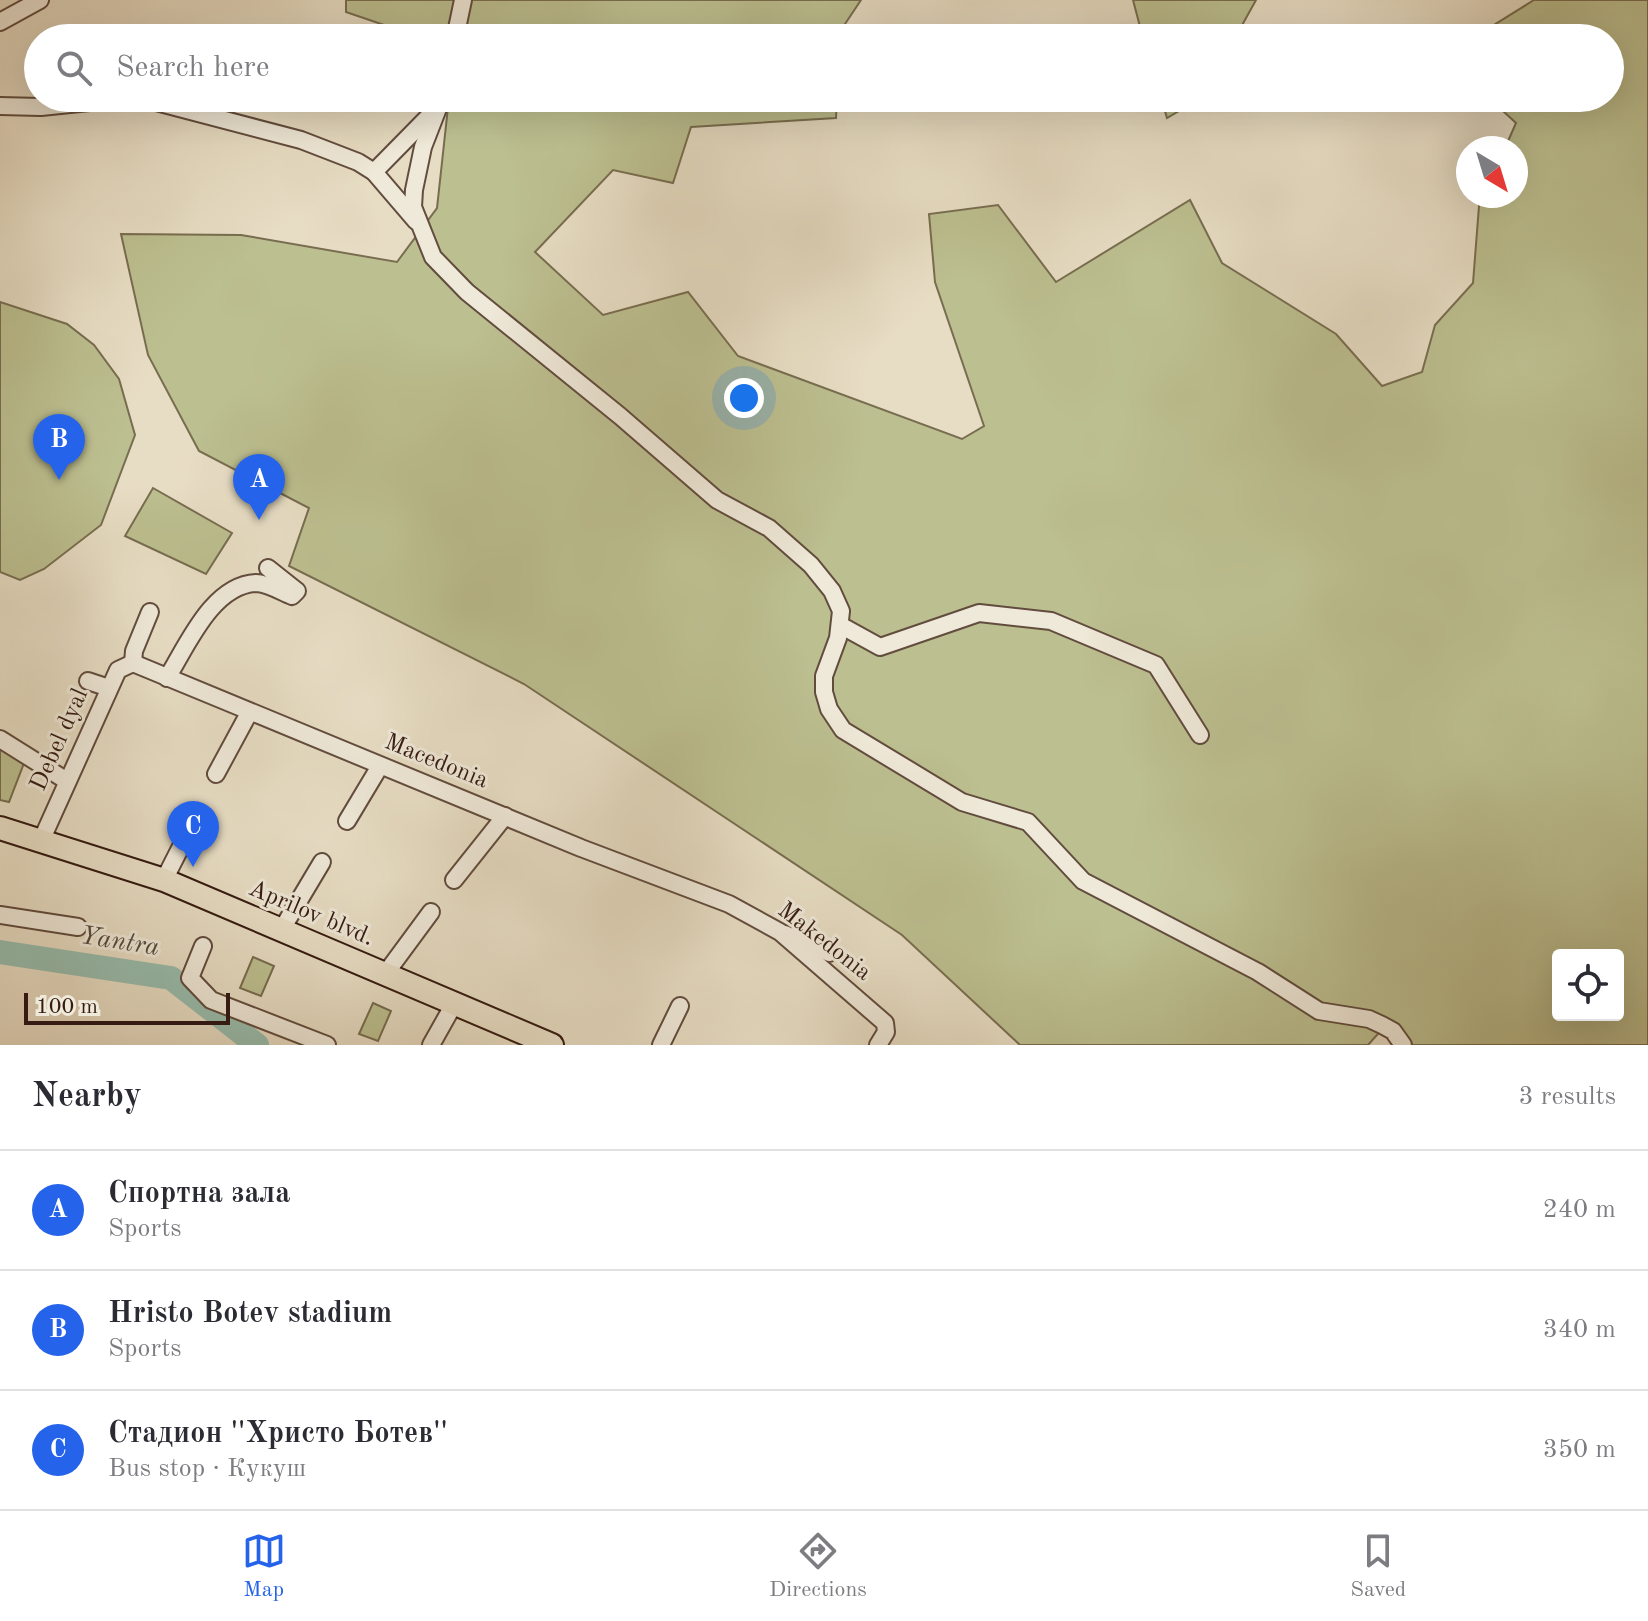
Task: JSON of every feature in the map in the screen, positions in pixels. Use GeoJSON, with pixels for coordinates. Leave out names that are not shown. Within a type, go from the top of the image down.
{"type":"FeatureCollection","features":[{"type":"Feature","properties":{"kind":"main road","name":"Aprilov blvd."},"geometry":{"type":"LineString","coordinates":[[0,828],[164,880],[552,1045]]}},
{"type":"Feature","properties":{"kind":"street"},"geometry":{"type":"LineString","coordinates":[[0,22],[40,0]]}},
{"type":"Feature","properties":{"kind":"street"},"geometry":{"type":"LineString","coordinates":[[458,24],[463,0]]}},
{"type":"Feature","properties":{"kind":"street"},"geometry":{"type":"LineString","coordinates":[[0,106],[24,107]]}},
{"type":"Feature","properties":{"kind":"street"},"geometry":{"type":"LineString","coordinates":[[194,112],[301,140],[374,172],[418,225]]}},
{"type":"Feature","properties":{"kind":"street"},"geometry":{"type":"LineString","coordinates":[[374,172],[431,112]]}},
{"type":"Feature","properties":{"kind":"street"},"geometry":{"type":"LineString","coordinates":[[437,112],[418,165],[413,207],[433,257],[467,292],[620,416],[717,500],[769,528],[811,565],[832,591],[841,611],[840,625],[824,676],[824,692],[829,709],[843,730],[962,802],[1028,822],[1083,881],[1258,972],[1319,1011],[1369,1019],[1393,1031],[1403,1045]]}},
{"type":"Feature","properties":{"kind":"street"},"geometry":{"type":"LineString","coordinates":[[167,678],[197,629],[230,591],[258,583],[292,596],[297,591],[268,568]]}},
{"type":"Feature","properties":{"kind":"street","name":"Debel dyal"},"geometry":{"type":"LineString","coordinates":[[41,841],[109,688],[118,670],[130,663],[150,612]]}},
{"type":"Feature","properties":{"kind":"street"},"geometry":{"type":"LineString","coordinates":[[840,625],[880,647],[979,613],[1051,621],[1156,665],[1200,735]]}},
{"type":"Feature","properties":{"kind":"street","name":"Macedonia"},"geometry":{"type":"LineString","coordinates":[[130,663],[729,904],[780,932]]}},
{"type":"Feature","properties":{"kind":"street"},"geometry":{"type":"LineString","coordinates":[[88,681],[109,688]]}},
{"type":"Feature","properties":{"kind":"street"},"geometry":{"type":"LineString","coordinates":[[216,774],[249,713]]}},
{"type":"Feature","properties":{"kind":"street"},"geometry":{"type":"LineString","coordinates":[[0,739],[67,781]]}},
{"type":"Feature","properties":{"kind":"street"},"geometry":{"type":"LineString","coordinates":[[347,821],[380,766]]}},
{"type":"Feature","properties":{"kind":"street"},"geometry":{"type":"LineString","coordinates":[[454,880],[505,816]]}},
{"type":"Feature","properties":{"kind":"street"},"geometry":{"type":"LineString","coordinates":[[164,880],[194,821]]}},
{"type":"Feature","properties":{"kind":"street"},"geometry":{"type":"LineString","coordinates":[[282,929],[322,862]]}},
{"type":"Feature","properties":{"kind":"street"},"geometry":{"type":"LineString","coordinates":[[386,973],[431,912]]}},
{"type":"Feature","properties":{"kind":"street"},"geometry":{"type":"LineString","coordinates":[[0,915],[78,927]]}},
{"type":"Feature","properties":{"kind":"street"},"geometry":{"type":"LineString","coordinates":[[780,932],[829,953]]}},
{"type":"Feature","properties":{"kind":"street","name":"Makedonia"},"geometry":{"type":"LineString","coordinates":[[780,932],[885,1023],[886,1032],[878,1045]]}},
{"type":"Feature","properties":{"kind":"street"},"geometry":{"type":"LineString","coordinates":[[203,946],[190,978],[211,1000],[327,1045]]}},
{"type":"Feature","properties":{"kind":"street"},"geometry":{"type":"LineString","coordinates":[[431,1045],[454,1004]]}},
{"type":"Feature","properties":{"kind":"street"},"geometry":{"type":"LineString","coordinates":[[661,1045],[680,1006]]}},
{"type":"Feature","properties":{"kind":"green space"},"geometry":{"type":"Polygon","coordinates":[[[346,0],[861,0],[845,24],[381,24],[346,12],[346,0]]]}},
{"type":"Feature","properties":{"kind":"green space"},"geometry":{"type":"Polygon","coordinates":[[[1133,0],[1256,0],[1243,24],[1139,24],[1133,0]]]}},
{"type":"Feature","properties":{"kind":"green space"},"geometry":{"type":"Polygon","coordinates":[[[1534,0],[1648,0],[1648,1045],[1403,1045],[1385,1026],[1368,1045],[1020,1045],[902,935],[524,684],[289,566],[309,508],[199,451],[148,355],[121,234],[241,235],[397,262],[437,208],[447,112],[836,112],[836,118],[691,127],[673,183],[613,170],[535,252],[603,315],[688,292],[738,356],[962,439],[984,426],[935,282],[929,214],[998,205],[1056,282],[1190,200],[1222,263],[1336,334],[1382,386],[1422,372],[1435,325],[1473,283],[1479,208],[1528,208],[1528,136],[1510,136],[1516,123],[1504,112],[1624,112],[1624,24],[1495,24],[1534,0]]]}},
{"type":"Feature","properties":{"kind":"green space"},"geometry":{"type":"Polygon","coordinates":[[[0,302],[67,324],[94,345],[119,379],[135,435],[101,525],[44,569],[20,580],[0,572],[0,302]]]}},
{"type":"Feature","properties":{"kind":"green space"},"geometry":{"type":"Polygon","coordinates":[[[153,488],[232,533],[206,574],[125,536],[153,488]]]}},
{"type":"Feature","properties":{"kind":"green space"},"geometry":{"type":"Polygon","coordinates":[[[0,749],[26,758],[9,802],[0,800],[0,749]]]}},
{"type":"Feature","properties":{"kind":"green space"},"geometry":{"type":"Polygon","coordinates":[[[253,957],[274,966],[261,996],[240,988],[253,957]]]}},
{"type":"Feature","properties":{"kind":"green space"},"geometry":{"type":"Polygon","coordinates":[[[373,1003],[391,1011],[378,1041],[359,1034],[373,1003]]]}},
{"type":"Feature","properties":{"kind":"waterway","name":"Yantra"},"geometry":{"type":"LineString","coordinates":[[0,952],[171,978],[257,1045]]}},
{"type":"Feature","properties":{"kind":"place","name":"Hristo Botev stadium"},"geometry":{"type":"Point","coordinates":[59,480]}},
{"type":"Feature","properties":{"kind":"place","name":"Спортна зала"},"geometry":{"type":"Point","coordinates":[259,520]}},
{"type":"Feature","properties":{"kind":"place","name":"Стадион ''Христо Ботев''"},"geometry":{"type":"Point","coordinates":[193,867]}}]}
